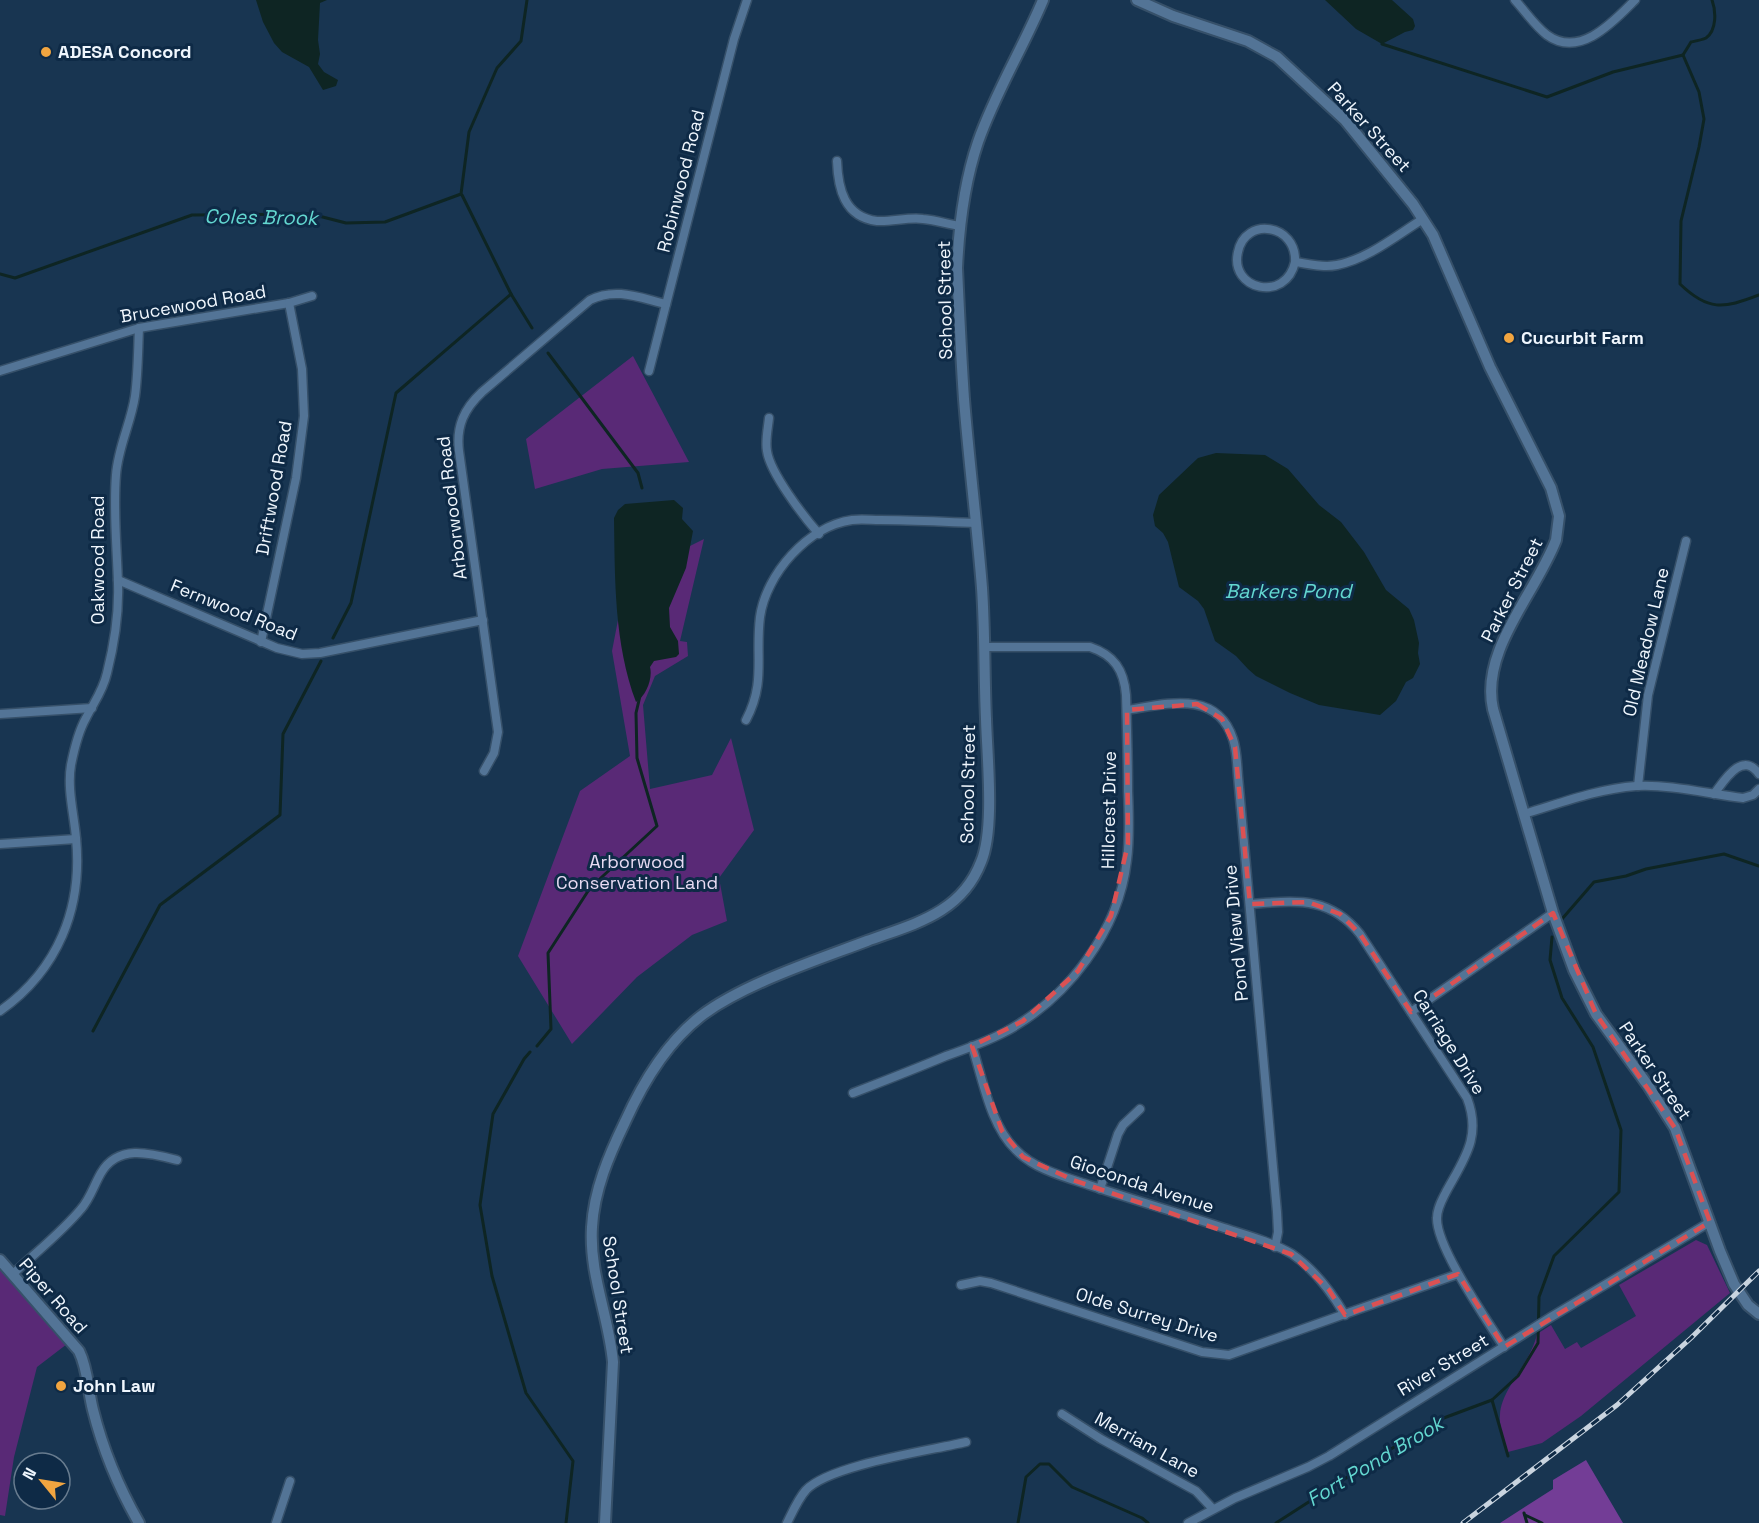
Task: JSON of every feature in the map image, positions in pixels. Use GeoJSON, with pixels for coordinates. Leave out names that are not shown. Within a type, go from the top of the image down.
{"type":"FeatureCollection","features":[{"type":"Feature","properties":{"kind":"street","name":"Robinwood Road"},"geometry":{"type":"LineString","coordinates":[[649,371],[734,39],[747,0]]}},
{"type":"Feature","properties":{"kind":"street","name":"School Street"},"geometry":{"type":"LineString","coordinates":[[605,1523],[613,1362],[595,1273],[591,1231],[598,1185],[622,1128],[648,1078],[668,1048],[683,1032],[718,1004],[771,979],[926,920],[950,904],[968,886],[981,862],[987,838],[984,647],[957,268],[960,226],[967,178],[981,133],[1043,0]]}},
{"type":"Feature","properties":{"kind":"street","name":"Parker Street"},"geometry":{"type":"LineString","coordinates":[[1137,0],[1173,16],[1248,41],[1277,57],[1345,120],[1423,219],[1440,248],[1490,367],[1551,488],[1557,508],[1556,540],[1501,646],[1495,662],[1491,686],[1493,709],[1552,913],[1574,970],[1596,1014],[1676,1128],[1720,1251],[1742,1297],[1759,1314]]}},
{"type":"Feature","properties":{"kind":"street"},"geometry":{"type":"LineString","coordinates":[[1515,0],[1546,34],[1558,41],[1571,43],[1598,34],[1635,0]]}},
{"type":"Feature","properties":{"kind":"street"},"geometry":{"type":"LineString","coordinates":[[837,161],[838,183],[842,196],[848,205],[867,219],[878,221],[923,219],[960,226]]}},
{"type":"Feature","properties":{"kind":"street"},"geometry":{"type":"LineString","coordinates":[[1295,262],[1329,266],[1345,263],[1370,251],[1423,219]]}},
{"type":"Feature","properties":{"kind":"street"},"geometry":{"type":"LineString","coordinates":[[1264,229],[1282,234],[1292,244],[1295,262],[1292,271],[1283,282],[1275,286],[1261,287],[1248,281],[1242,274],[1237,261],[1244,239],[1251,233],[1264,229]]}},
{"type":"Feature","properties":{"kind":"street","name":"Arborwood Road"},"geometry":{"type":"LineString","coordinates":[[484,771],[494,753],[498,732],[458,442],[460,424],[467,407],[482,392],[575,312],[597,297],[619,293],[666,304]]}},
{"type":"Feature","properties":{"kind":"street","name":"Brucewood Road"},"geometry":{"type":"LineString","coordinates":[[0,371],[139,328],[289,303],[312,296]]}},
{"type":"Feature","properties":{"kind":"street","name":"Driftwood Road"},"geometry":{"type":"LineString","coordinates":[[261,642],[296,478],[304,416],[303,377],[289,303]]}},
{"type":"Feature","properties":{"kind":"street","name":"Oakwood Road"},"geometry":{"type":"LineString","coordinates":[[0,1011],[32,984],[50,961],[65,931],[72,906],[75,888],[76,839],[70,767],[76,741],[85,718],[100,696],[107,676],[117,608],[118,580],[113,509],[116,471],[135,395],[139,328]]}},
{"type":"Feature","properties":{"kind":"street"},"geometry":{"type":"LineString","coordinates":[[769,418],[766,448],[769,460],[807,520],[819,534]]}},
{"type":"Feature","properties":{"kind":"street"},"geometry":{"type":"LineString","coordinates":[[746,720],[755,703],[759,683],[759,629],[762,606],[770,585],[781,567],[796,550],[819,534],[851,520],[976,523]]}},
{"type":"Feature","properties":{"kind":"street","name":"Old Meadow Lane"},"geometry":{"type":"LineString","coordinates":[[1638,786],[1648,695],[1686,541]]}},
{"type":"Feature","properties":{"kind":"street","name":"Fernwood Road"},"geometry":{"type":"LineString","coordinates":[[118,580],[261,642],[285,651],[311,654],[483,620]]}},
{"type":"Feature","properties":{"kind":"street","name":"Hillcrest Drive"},"geometry":{"type":"LineString","coordinates":[[853,1093],[1006,1032],[1023,1021],[1067,985],[1090,955],[1109,922],[1121,890],[1127,861],[1129,819],[1127,710],[1125,681],[1121,669],[1115,660],[1102,651],[1082,645],[984,647]]}},
{"type":"Feature","properties":{"kind":"street","name":"Pond View Drive"},"geometry":{"type":"LineString","coordinates":[[1127,710],[1170,704],[1197,704],[1216,712],[1228,728],[1235,747],[1277,1212],[1278,1232],[1275,1247]]}},
{"type":"Feature","properties":{"kind":"street"},"geometry":{"type":"LineString","coordinates":[[0,714],[92,708]]}},
{"type":"Feature","properties":{"kind":"street"},"geometry":{"type":"LineString","coordinates":[[1713,794],[1737,767],[1747,765],[1759,774]]}},
{"type":"Feature","properties":{"kind":"street"},"geometry":{"type":"LineString","coordinates":[[1524,814],[1591,794],[1638,786],[1748,798],[1759,789]]}},
{"type":"Feature","properties":{"kind":"street"},"geometry":{"type":"LineString","coordinates":[[0,844],[76,839]]}},
{"type":"Feature","properties":{"kind":"street","name":"Carriage Drive"},"geometry":{"type":"LineString","coordinates":[[1250,904],[1300,901],[1324,906],[1340,914],[1360,934],[1467,1098],[1473,1117],[1473,1135],[1469,1148],[1441,1200],[1436,1216],[1441,1235],[1458,1274],[1504,1347]]}},
{"type":"Feature","properties":{"kind":"street"},"geometry":{"type":"LineString","coordinates":[[1411,1012],[1552,913]]}},
{"type":"Feature","properties":{"kind":"street","name":"Gioconda Avenue"},"geometry":{"type":"LineString","coordinates":[[972,1046],[997,1120],[1016,1151],[1041,1167],[1100,1189],[1238,1232],[1291,1254],[1329,1290],[1345,1315]]}},
{"type":"Feature","properties":{"kind":"street"},"geometry":{"type":"LineString","coordinates":[[1100,1189],[1118,1134],[1123,1125],[1140,1109]]}},
{"type":"Feature","properties":{"kind":"street"},"geometry":{"type":"LineString","coordinates":[[13,1274],[81,1209],[102,1171],[111,1162],[122,1155],[134,1152],[177,1160]]}},
{"type":"Feature","properties":{"kind":"street","name":"River Street"},"geometry":{"type":"LineString","coordinates":[[1188,1523],[1213,1509],[1329,1456],[1551,1317],[1710,1222]]}},
{"type":"Feature","properties":{"kind":"street","name":"Piper Road"},"geometry":{"type":"LineString","coordinates":[[0,1260],[79,1351],[86,1369],[93,1409],[108,1459],[124,1496],[140,1523]]}},
{"type":"Feature","properties":{"kind":"street","name":"Olde Surrey Drive"},"geometry":{"type":"LineString","coordinates":[[961,1285],[980,1281],[991,1283],[1202,1352],[1220,1355],[1237,1353],[1458,1274]]}},
{"type":"Feature","properties":{"kind":"street","name":"Merriam Lane"},"geometry":{"type":"LineString","coordinates":[[1062,1414],[1101,1439],[1196,1491],[1213,1509]]}},
{"type":"Feature","properties":{"kind":"street"},"geometry":{"type":"LineString","coordinates":[[788,1523],[805,1491],[832,1474],[866,1464],[966,1442]]}},
{"type":"Feature","properties":{"kind":"street"},"geometry":{"type":"LineString","coordinates":[[276,1523],[290,1481]]}},
{"type":"Feature","properties":{"kind":"highlighted area"},"geometry":{"type":"Polygon","coordinates":[[[1197,704],[1222,719],[1235,747],[1250,904],[1308,902],[1340,914],[1360,934],[1411,1012],[1553,913],[1596,1014],[1675,1128],[1710,1222],[1504,1347],[1458,1274],[1345,1315],[1329,1290],[1291,1254],[1073,1180],[1023,1157],[1002,1131],[972,1046],[1023,1021],[1078,971],[1111,916],[1128,844],[1127,710],[1197,704]]]}},
{"type":"Feature","properties":{"kind":"green space"},"geometry":{"type":"Polygon","coordinates":[[[633,356],[689,462],[602,469],[535,489],[526,439],[633,356]]]}},
{"type":"Feature","properties":{"kind":"green space","name":"Arborwood Conservation Land"},"geometry":{"type":"Polygon","coordinates":[[[634,537],[688,547],[704,539],[680,641],[687,642],[688,656],[655,676],[643,705],[650,789],[712,775],[731,738],[754,830],[719,878],[727,921],[692,935],[637,977],[572,1044],[518,956],[580,791],[630,756],[612,651],[634,537]]]}},
{"type":"Feature","properties":{"kind":"green space"},"geometry":{"type":"Polygon","coordinates":[[[1696,1240],[1707,1245],[1730,1293],[1581,1416],[1542,1443],[1508,1452],[1500,1424],[1502,1405],[1505,1395],[1534,1345],[1537,1334],[1551,1325],[1565,1349],[1577,1342],[1581,1348],[1636,1316],[1619,1285],[1696,1240]]]}},
{"type":"Feature","properties":{"kind":"green space"},"geometry":{"type":"Polygon","coordinates":[[[0,1265],[67,1344],[37,1367],[16,1451],[12,1451],[12,1470],[5,1516],[0,1515],[0,1265]]]}},
{"type":"Feature","properties":{"kind":"shaded area"},"geometry":{"type":"Polygon","coordinates":[[[1586,1460],[1623,1523],[1500,1523],[1553,1489],[1553,1480],[1586,1460]]]}},
{"type":"Feature","properties":{"kind":"water"},"geometry":{"type":"Polygon","coordinates":[[[256,0],[327,0],[320,3],[318,64],[324,72],[338,80],[336,86],[323,90],[309,67],[282,52],[274,43],[263,22],[256,0]]]}},
{"type":"Feature","properties":{"kind":"water"},"geometry":{"type":"Polygon","coordinates":[[[1325,0],[1392,0],[1413,19],[1415,26],[1413,30],[1382,44],[1356,29],[1325,0]]]}},
{"type":"Feature","properties":{"kind":"water","name":"Barkers Pond"},"geometry":{"type":"Polygon","coordinates":[[[1216,453],[1265,455],[1288,469],[1319,505],[1341,522],[1364,552],[1386,590],[1409,609],[1419,643],[1420,664],[1413,678],[1406,682],[1396,701],[1380,715],[1319,705],[1256,676],[1236,656],[1215,641],[1204,609],[1198,601],[1179,587],[1168,542],[1155,526],[1153,515],[1159,495],[1198,458],[1216,453]]]}},
{"type":"Feature","properties":{"kind":"water"},"geometry":{"type":"Polygon","coordinates":[[[674,500],[683,508],[682,519],[693,531],[686,568],[669,608],[670,627],[678,641],[679,654],[676,657],[654,661],[650,667],[648,686],[643,696],[636,702],[623,657],[617,611],[614,518],[625,504],[674,500]]]}},
{"type":"Feature","properties":{"kind":"waterway","name":"Coles Brook"},"geometry":{"type":"LineString","coordinates":[[0,274],[15,278],[192,215],[311,214],[346,223],[385,222],[461,194],[469,132],[497,68],[521,41],[527,0]]}},
{"type":"Feature","properties":{"kind":"waterway","name":"Fort Pond Brook"},"geometry":{"type":"LineString","coordinates":[[1712,0],[1715,15],[1710,35],[1691,42],[1683,55],[1699,92],[1704,119],[1681,221],[1680,284],[1699,299],[1716,305],[1735,303],[1759,295]]}},
{"type":"Feature","properties":{"kind":"waterway"},"geometry":{"type":"LineString","coordinates":[[1382,44],[1547,97],[1613,72],[1683,55]]}},
{"type":"Feature","properties":{"kind":"waterway"},"geometry":{"type":"LineString","coordinates":[[462,195],[511,294],[532,328]]}},
{"type":"Feature","properties":{"kind":"waterway"},"geometry":{"type":"LineString","coordinates":[[333,638],[351,603],[396,393],[511,294]]}},
{"type":"Feature","properties":{"kind":"waterway"},"geometry":{"type":"LineString","coordinates":[[548,353],[638,473],[642,488]]}},
{"type":"Feature","properties":{"kind":"waterway"},"geometry":{"type":"LineString","coordinates":[[93,1031],[160,905],[280,815],[283,734],[321,661]]}},
{"type":"Feature","properties":{"kind":"waterway"},"geometry":{"type":"LineString","coordinates":[[537,1046],[551,1029],[548,953],[590,888],[657,826],[637,758],[636,713],[640,696]]}},
{"type":"Feature","properties":{"kind":"waterway","name":"Fort Pond Brook"},"geometry":{"type":"LineString","coordinates":[[1562,919],[1594,882],[1724,854],[1759,866]]}},
{"type":"Feature","properties":{"kind":"waterway","name":"Fort Pond Brook"},"geometry":{"type":"LineString","coordinates":[[1276,1523],[1433,1422],[1492,1400],[1518,1376],[1538,1343],[1539,1297],[1554,1256],[1619,1192],[1621,1130],[1593,1047],[1562,998],[1550,960],[1552,937]]}},
{"type":"Feature","properties":{"kind":"waterway"},"geometry":{"type":"LineString","coordinates":[[530,1052],[493,1114],[480,1205],[492,1276],[526,1393],[573,1461],[566,1523]]}},
{"type":"Feature","properties":{"kind":"waterway"},"geometry":{"type":"LineString","coordinates":[[1492,1400],[1508,1456]]}},
{"type":"Feature","properties":{"kind":"waterway","name":"Fort Pond Brook"},"geometry":{"type":"LineString","coordinates":[[1018,1523],[1026,1477],[1040,1464],[1049,1464],[1072,1487],[1142,1518],[1148,1523]]}},
{"type":"Feature","properties":{"kind":"waterway"},"geometry":{"type":"LineString","coordinates":[[1524,1513],[1527,1523]]}},
{"type":"Feature","properties":{"kind":"waterway"},"geometry":{"type":"LineString","coordinates":[[1525,1515],[1542,1523]]}},
{"type":"Feature","properties":{"kind":"railway"},"geometry":{"type":"LineString","coordinates":[[1463,1523],[1617,1405],[1691,1338],[1759,1271]]}},
{"type":"Feature","properties":{"kind":"place","name":"ADESA Concord"},"geometry":{"type":"Point","coordinates":[46,52]}},
{"type":"Feature","properties":{"kind":"place","name":"Cucurbit Farm"},"geometry":{"type":"Point","coordinates":[1509,338]}},
{"type":"Feature","properties":{"kind":"place","name":"John Law"},"geometry":{"type":"Point","coordinates":[61,1386]}}]}
